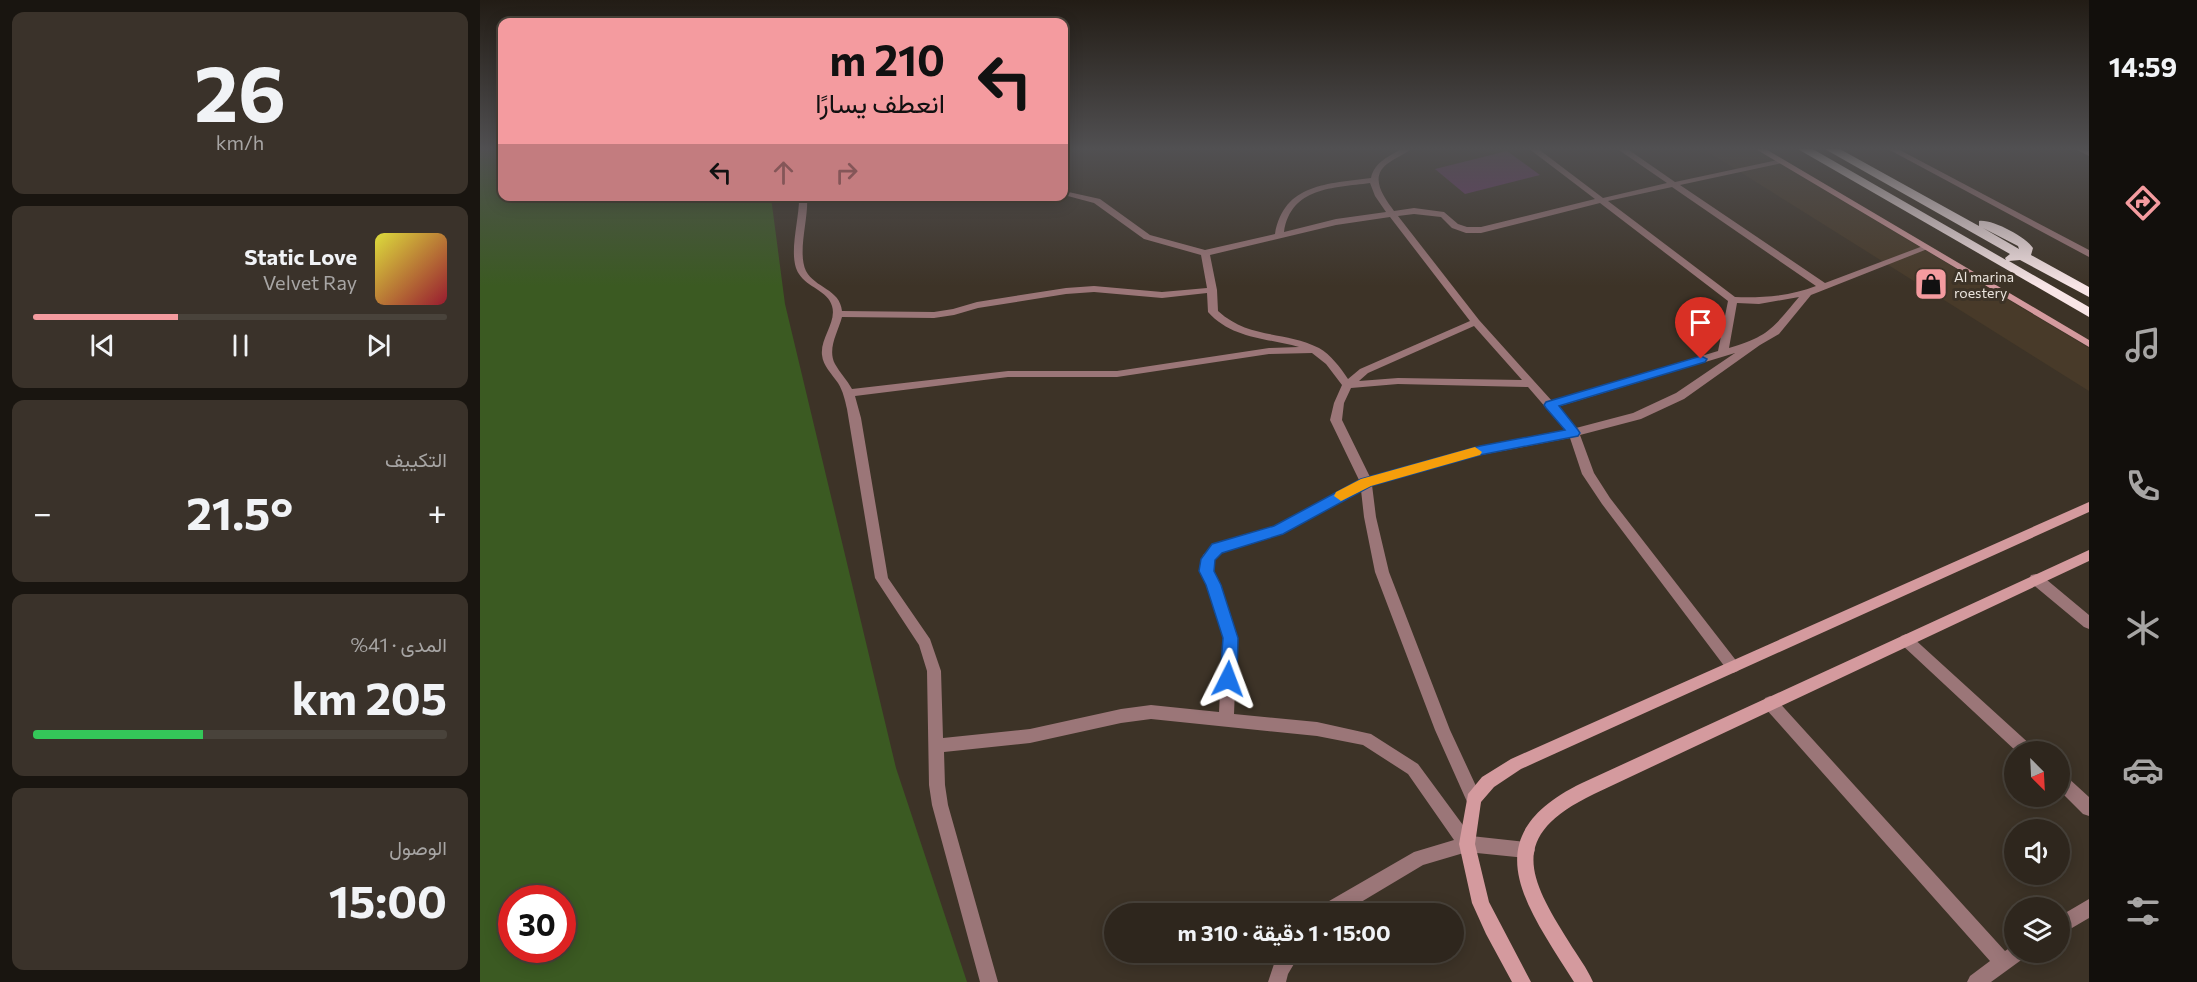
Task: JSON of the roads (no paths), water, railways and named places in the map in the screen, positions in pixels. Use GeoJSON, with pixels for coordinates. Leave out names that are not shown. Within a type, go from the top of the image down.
{"type":"FeatureCollection","features":[{"type":"Feature","properties":{"kind":"highway"},"geometry":{"type":"LineString","coordinates":[[1881,194],[2089,313]]}},
{"type":"Feature","properties":{"kind":"highway"},"geometry":{"type":"LineString","coordinates":[[1909,194],[2016,237],[2026,248],[2025,253],[2010,258],[2001,256],[1947,226],[1932,223]]}},
{"type":"Feature","properties":{"kind":"highway"},"geometry":{"type":"LineString","coordinates":[[2020,256],[2089,293]]}},
{"type":"Feature","properties":{"kind":"street"},"geometry":{"type":"LineString","coordinates":[[1068,194],[1096,201],[1147,237],[1205,252],[1279,234],[1391,213],[1430,212],[1444,215],[1455,226],[1466,230],[1481,230],[1550,212],[1636,194]]}},
{"type":"Feature","properties":{"kind":"street"},"geometry":{"type":"LineString","coordinates":[[1279,234],[1279,218],[1286,206],[1308,194]]}},
{"type":"Feature","properties":{"kind":"street"},"geometry":{"type":"LineString","coordinates":[[1378,194],[1476,322],[1574,433],[1588,474],[1606,501],[1733,667]]}},
{"type":"Feature","properties":{"kind":"street"},"geometry":{"type":"LineString","coordinates":[[1593,194],[1733,300],[1760,301],[1808,292],[1926,248]]}},
{"type":"Feature","properties":{"kind":"street"},"geometry":{"type":"LineString","coordinates":[[1685,194],[1822,286]]}},
{"type":"Feature","properties":{"kind":"street"},"geometry":{"type":"LineString","coordinates":[[1834,194],[2089,344]]}},
{"type":"Feature","properties":{"kind":"street"},"geometry":{"type":"LineString","coordinates":[[1976,194],[2089,254]]}},
{"type":"Feature","properties":{"kind":"street"},"geometry":{"type":"LineString","coordinates":[[804,201],[805,215],[800,238],[801,268],[810,282],[836,302],[837,314],[826,350],[827,358],[849,393],[882,578],[889,593],[926,645],[934,671],[937,785],[944,825],[989,982]]}},
{"type":"Feature","properties":{"kind":"street"},"geometry":{"type":"LineString","coordinates":[[1205,252],[1212,290],[1213,312],[1222,322],[1251,335],[1285,340],[1315,350],[1331,362],[1347,385]]}},
{"type":"Feature","properties":{"kind":"street"},"geometry":{"type":"LineString","coordinates":[[837,314],[934,315],[954,312],[977,304],[1076,290],[1094,289],[1162,295],[1212,290]]}},
{"type":"Feature","properties":{"kind":"street"},"geometry":{"type":"LineString","coordinates":[[1226,719],[1230,638],[1214,585],[1207,571],[1208,559],[1217,548],[1278,531],[1366,483],[1480,450],[1574,433],[1637,416],[1680,396],[1775,332],[1808,292]]}},
{"type":"Feature","properties":{"kind":"street"},"geometry":{"type":"LineString","coordinates":[[1723,353],[1733,300]]}},
{"type":"Feature","properties":{"kind":"street"},"geometry":{"type":"LineString","coordinates":[[1474,799],[1443,730],[1382,572],[1370,517],[1366,483],[1358,462],[1336,420],[1339,403],[1347,385],[1364,371],[1476,322]]}},
{"type":"Feature","properties":{"kind":"street"},"geometry":{"type":"LineString","coordinates":[[1550,405],[1756,343]]}},
{"type":"Feature","properties":{"kind":"street"},"geometry":{"type":"LineString","coordinates":[[849,393],[1008,374],[1117,374],[1269,351],[1315,350]]}},
{"type":"Feature","properties":{"kind":"street"},"geometry":{"type":"LineString","coordinates":[[1347,385],[1398,381],[1532,384]]}},
{"type":"Feature","properties":{"kind":"street"},"geometry":{"type":"LineString","coordinates":[[1522,982],[1481,903],[1467,843],[1474,799],[1488,782],[1516,764],[2089,507]]}},
{"type":"Feature","properties":{"kind":"street"},"geometry":{"type":"LineString","coordinates":[[1584,982],[1527,883],[1524,863],[1531,832],[1550,811],[1576,795],[2089,555]]}},
{"type":"Feature","properties":{"kind":"street"},"geometry":{"type":"LineString","coordinates":[[2036,579],[2089,623]]}},
{"type":"Feature","properties":{"kind":"street"},"geometry":{"type":"LineString","coordinates":[[1906,640],[2016,741]]}},
{"type":"Feature","properties":{"kind":"street"},"geometry":{"type":"LineString","coordinates":[[1770,703],[2004,950]]}},
{"type":"Feature","properties":{"kind":"street"},"geometry":{"type":"LineString","coordinates":[[936,746],[1030,736],[1121,716],[1151,712],[1317,729],[1366,739],[1413,769],[1467,843]]}},
{"type":"Feature","properties":{"kind":"street"},"geometry":{"type":"LineString","coordinates":[[2070,790],[2089,808]]}},
{"type":"Feature","properties":{"kind":"street"},"geometry":{"type":"LineString","coordinates":[[1342,903],[1420,858],[1467,843],[1527,850]]}},
{"type":"Feature","properties":{"kind":"street"},"geometry":{"type":"LineString","coordinates":[[2070,920],[2089,908]]}},
{"type":"Feature","properties":{"kind":"street"},"geometry":{"type":"LineString","coordinates":[[1976,982],[2004,962]]}},
{"type":"Feature","properties":{"kind":"street"},"geometry":{"type":"LineString","coordinates":[[1277,982],[1285,963]]}},
{"type":"Feature","properties":{"kind":"place","name":"Al marina roestery"},"geometry":{"type":"Point","coordinates":[1931,284]}}]}
